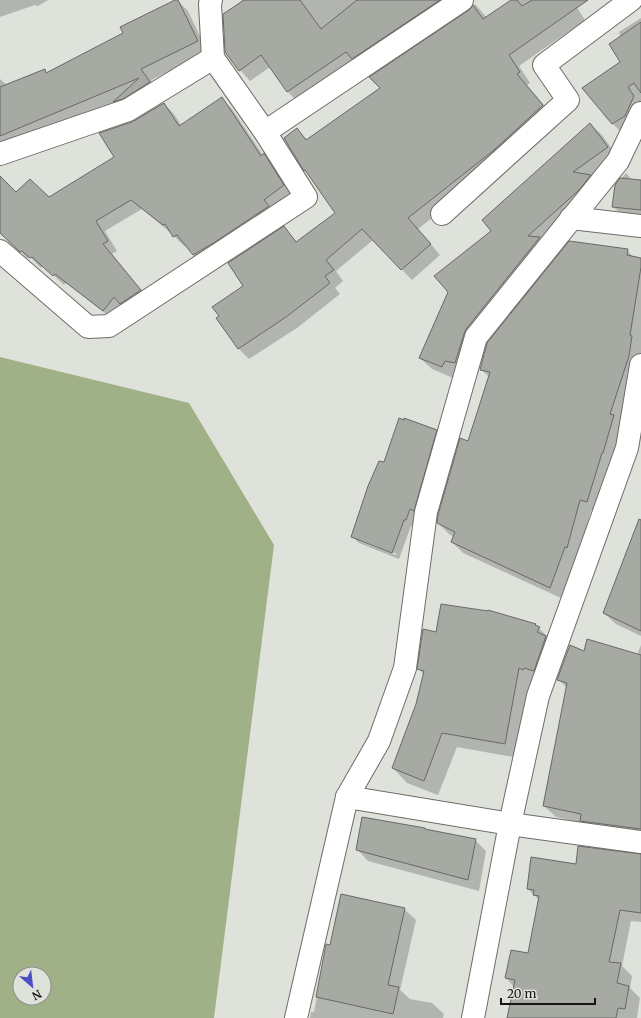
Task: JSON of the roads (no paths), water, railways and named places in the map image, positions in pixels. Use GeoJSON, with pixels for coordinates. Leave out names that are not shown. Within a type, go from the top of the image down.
{"type":"FeatureCollection","features":[{"type":"Feature","properties":{"kind":"street"},"geometry":{"type":"LineString","coordinates":[[0,251],[88,327],[109,326],[306,197],[265,132],[214,58],[210,4],[211,0]]}},
{"type":"Feature","properties":{"kind":"street"},"geometry":{"type":"LineString","coordinates":[[265,132],[462,0]]}},
{"type":"Feature","properties":{"kind":"street"},"geometry":{"type":"LineString","coordinates":[[442,214],[568,100],[544,65],[631,0]]}},
{"type":"Feature","properties":{"kind":"street"},"geometry":{"type":"LineString","coordinates":[[0,154],[128,110],[214,58]]}},
{"type":"Feature","properties":{"kind":"street"},"geometry":{"type":"LineString","coordinates":[[296,1018],[347,797],[379,741],[405,668],[426,512],[476,337],[618,161],[641,113]]}},
{"type":"Feature","properties":{"kind":"street"},"geometry":{"type":"LineString","coordinates":[[571,218],[641,226]]}},
{"type":"Feature","properties":{"kind":"street"},"geometry":{"type":"LineString","coordinates":[[473,1018],[510,824],[538,696],[627,448],[641,365]]}},
{"type":"Feature","properties":{"kind":"street"},"geometry":{"type":"LineString","coordinates":[[347,797],[510,824],[641,842]]}}]}
